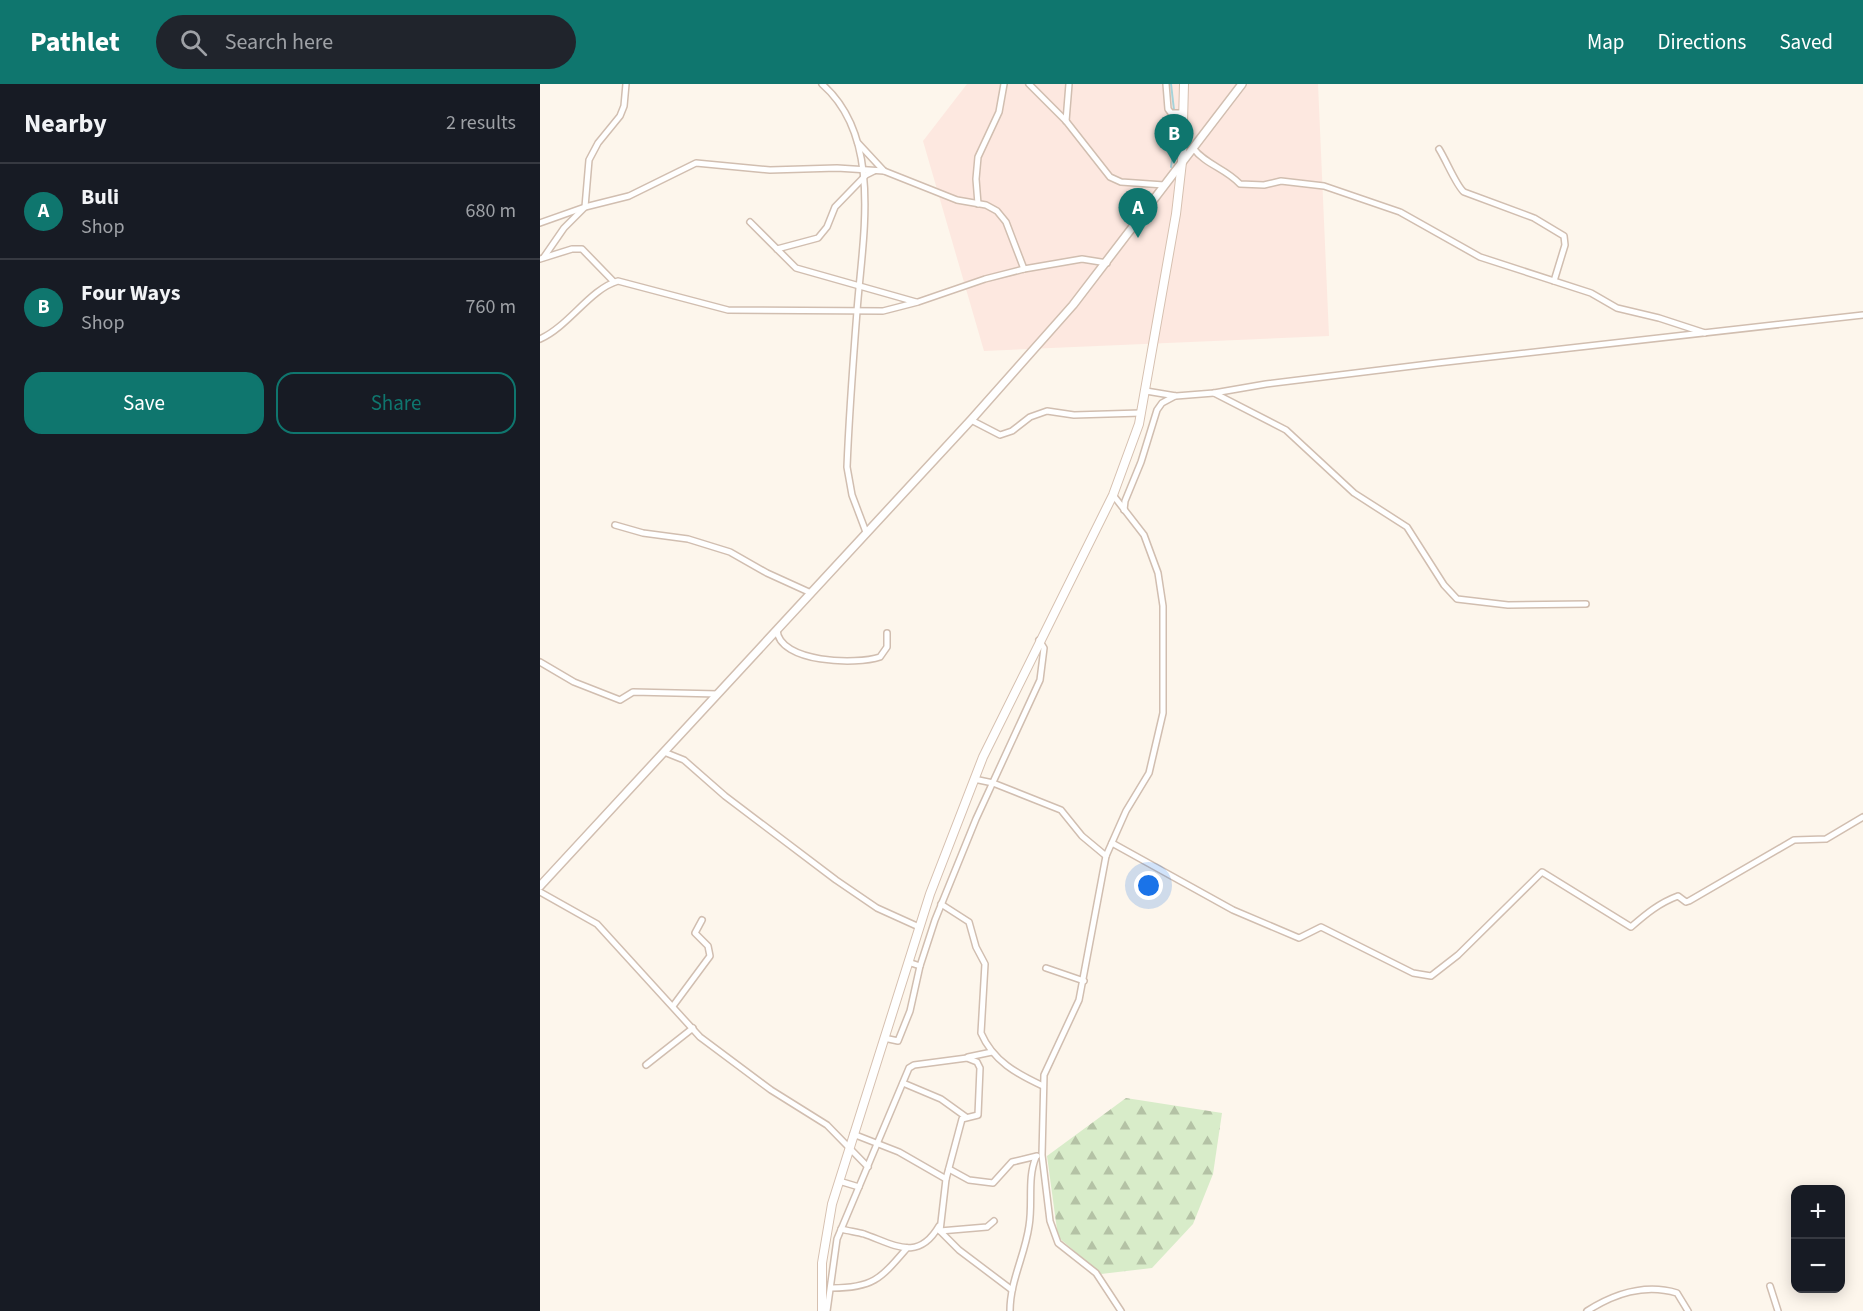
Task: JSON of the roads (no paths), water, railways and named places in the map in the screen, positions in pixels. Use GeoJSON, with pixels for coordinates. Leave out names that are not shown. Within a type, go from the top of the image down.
{"type":"FeatureCollection","features":[{"type":"Feature","properties":{"kind":"main road"},"geometry":{"type":"LineString","coordinates":[[822,1311],[824,1246],[839,1181],[919,927],[974,779],[1040,640],[1113,495],[1127,460],[1141,413],[1182,162],[1184,84]]}},
{"type":"Feature","properties":{"kind":"street"},"geometry":{"type":"LineString","coordinates":[[542,258],[564,228],[585,207],[589,160],[598,142],[620,116],[624,106],[626,84]]}},
{"type":"Feature","properties":{"kind":"street"},"geometry":{"type":"LineString","coordinates":[[822,84],[834,96],[845,114],[857,142],[862,169],[864,228],[847,467],[852,495],[866,532]]}},
{"type":"Feature","properties":{"kind":"street"},"geometry":{"type":"LineString","coordinates":[[978,204],[976,179],[978,157],[999,112],[1004,84]]}},
{"type":"Feature","properties":{"kind":"street"},"geometry":{"type":"LineString","coordinates":[[1029,84],[1066,121],[1096,161],[1114,179],[1121,182],[1164,185]]}},
{"type":"Feature","properties":{"kind":"street"},"geometry":{"type":"LineString","coordinates":[[1066,121],[1069,84]]}},
{"type":"Feature","properties":{"kind":"street"},"geometry":{"type":"LineString","coordinates":[[1166,84],[1168,109],[1171,112],[1184,113]]}},
{"type":"Feature","properties":{"kind":"street"},"geometry":{"type":"LineString","coordinates":[[540,886],[970,420],[1107,263],[1145,207],[1242,84]]}},
{"type":"Feature","properties":{"kind":"street"},"geometry":{"type":"LineString","coordinates":[[857,142],[884,171]]}},
{"type":"Feature","properties":{"kind":"street"},"geometry":{"type":"LineString","coordinates":[[1193,148],[1204,162],[1225,170],[1240,184],[1264,185],[1281,181],[1324,186],[1400,212],[1480,257],[1591,293],[1617,308],[1707,333]]}},
{"type":"Feature","properties":{"kind":"street"},"geometry":{"type":"LineString","coordinates":[[1439,149],[1451,166],[1459,188],[1534,218],[1564,236],[1565,245],[1554,281]]}},
{"type":"Feature","properties":{"kind":"street"},"geometry":{"type":"LineString","coordinates":[[540,223],[585,207],[629,196],[696,163],[771,170],[875,170],[884,171],[957,200],[991,207],[1006,222],[1024,269]]}},
{"type":"Feature","properties":{"kind":"street"},"geometry":{"type":"LineString","coordinates":[[777,249],[818,238],[827,227],[835,207],[869,172],[875,170]]}},
{"type":"Feature","properties":{"kind":"street"},"geometry":{"type":"LineString","coordinates":[[750,222],[796,268],[918,302]]}},
{"type":"Feature","properties":{"kind":"street"},"geometry":{"type":"LineString","coordinates":[[542,258],[582,249],[614,282]]}},
{"type":"Feature","properties":{"kind":"street"},"geometry":{"type":"LineString","coordinates":[[540,339],[561,327],[614,282],[630,282],[728,310],[892,310],[985,279],[1024,269],[1082,260],[1107,263]]}},
{"type":"Feature","properties":{"kind":"street"},"geometry":{"type":"LineString","coordinates":[[1146,391],[1176,396],[1214,393],[1437,363],[1863,315]]}},
{"type":"Feature","properties":{"kind":"street"},"geometry":{"type":"LineString","coordinates":[[1214,393],[1286,430],[1337,479],[1407,527],[1444,585],[1457,599],[1509,605],[1586,604]]}},
{"type":"Feature","properties":{"kind":"street"},"geometry":{"type":"LineString","coordinates":[[1124,511],[1125,501],[1141,462],[1157,410],[1162,403],[1176,396]]}},
{"type":"Feature","properties":{"kind":"street"},"geometry":{"type":"LineString","coordinates":[[970,420],[1000,435],[1012,431],[1030,417],[1047,411],[1074,415],[1141,413]]}},
{"type":"Feature","properties":{"kind":"street"},"geometry":{"type":"LineString","coordinates":[[1113,495],[1144,535],[1158,573],[1163,606],[1165,692],[1159,738],[1149,773],[1126,811],[1106,856],[1080,1000],[1044,1075],[1039,1156],[1050,1221],[1058,1243],[1096,1273],[1121,1311]]}},
{"type":"Feature","properties":{"kind":"street"},"geometry":{"type":"LineString","coordinates":[[615,525],[643,533],[688,539],[730,552],[767,573],[811,593]]}},
{"type":"Feature","properties":{"kind":"street"},"geometry":{"type":"LineString","coordinates":[[777,630],[779,640],[792,651],[833,660],[880,657],[887,647],[887,633]]}},
{"type":"Feature","properties":{"kind":"street"},"geometry":{"type":"LineString","coordinates":[[884,1038],[898,1041],[902,1036],[920,966],[941,904],[1040,680],[1044,648],[1040,640]]}},
{"type":"Feature","properties":{"kind":"street"},"geometry":{"type":"LineString","coordinates":[[540,662],[574,682],[620,700],[633,692],[718,694]]}},
{"type":"Feature","properties":{"kind":"street"},"geometry":{"type":"LineString","coordinates":[[664,752],[684,760],[725,796],[836,880],[877,908],[919,927]]}},
{"type":"Feature","properties":{"kind":"street"},"geometry":{"type":"LineString","coordinates":[[974,779],[993,783],[1061,810],[1082,836],[1106,856]]}},
{"type":"Feature","properties":{"kind":"street"},"geometry":{"type":"LineString","coordinates":[[1112,843],[1233,910],[1299,938],[1321,927],[1405,970],[1431,976],[1458,955],[1542,872],[1631,927],[1650,910],[1666,900],[1678,896],[1686,902],[1689,901],[1794,840],[1826,839],[1863,817]]}},
{"type":"Feature","properties":{"kind":"street"},"geometry":{"type":"LineString","coordinates":[[540,892],[597,924],[693,1028],[726,1058],[827,1125],[868,1167]]}},
{"type":"Feature","properties":{"kind":"street"},"geometry":{"type":"LineString","coordinates":[[941,904],[969,922],[976,947],[985,964],[981,1033],[992,1052],[1014,1073],[1043,1086]]}},
{"type":"Feature","properties":{"kind":"street"},"geometry":{"type":"LineString","coordinates":[[673,1006],[710,956],[708,946],[695,933],[702,920]]}},
{"type":"Feature","properties":{"kind":"street"},"geometry":{"type":"LineString","coordinates":[[908,962],[920,966]]}},
{"type":"Feature","properties":{"kind":"street"},"geometry":{"type":"LineString","coordinates":[[1046,968],[1084,981]]}},
{"type":"Feature","properties":{"kind":"street"},"geometry":{"type":"LineString","coordinates":[[646,1065],[681,1034],[693,1028]]}},
{"type":"Feature","properties":{"kind":"street"},"geometry":{"type":"LineString","coordinates":[[828,1311],[834,1258],[841,1229],[911,1066],[992,1052]]}},
{"type":"Feature","properties":{"kind":"street"},"geometry":{"type":"LineString","coordinates":[[841,1229],[907,1248],[921,1246],[932,1239],[940,1229],[946,1179],[962,1119],[978,1115],[980,1107],[980,1068],[978,1062],[967,1058]]}},
{"type":"Feature","properties":{"kind":"street"},"geometry":{"type":"LineString","coordinates":[[903,1083],[941,1100],[966,1117]]}},
{"type":"Feature","properties":{"kind":"street"},"geometry":{"type":"LineString","coordinates":[[853,1134],[879,1142],[946,1179]]}},
{"type":"Feature","properties":{"kind":"street"},"geometry":{"type":"LineString","coordinates":[[949,1170],[969,1180],[993,1183],[1012,1161],[1039,1156]]}},
{"type":"Feature","properties":{"kind":"street"},"geometry":{"type":"LineString","coordinates":[[1010,1311],[1012,1290],[1030,1224],[1032,1176],[1039,1156]]}},
{"type":"Feature","properties":{"kind":"street"},"geometry":{"type":"LineString","coordinates":[[839,1181],[859,1187]]}},
{"type":"Feature","properties":{"kind":"street"},"geometry":{"type":"LineString","coordinates":[[940,1229],[987,1227],[994,1221]]}},
{"type":"Feature","properties":{"kind":"street"},"geometry":{"type":"LineString","coordinates":[[940,1229],[959,1250],[1012,1290]]}},
{"type":"Feature","properties":{"kind":"street"},"geometry":{"type":"LineString","coordinates":[[832,1288],[857,1288],[868,1285],[880,1278],[907,1248]]}},
{"type":"Feature","properties":{"kind":"street"},"geometry":{"type":"LineString","coordinates":[[1770,1286],[1778,1311]]}},
{"type":"Feature","properties":{"kind":"street"},"geometry":{"type":"LineString","coordinates":[[1587,1311],[1614,1296],[1648,1289],[1677,1293],[1688,1311]]}},
{"type":"Feature","properties":{"kind":"waterway"},"geometry":{"type":"LineString","coordinates":[[1171,84],[1174,110]]}},
{"type":"Feature","properties":{"kind":"waterway"},"geometry":{"type":"LineString","coordinates":[[1174,116],[1175,141]]}},
{"type":"Feature","properties":{"kind":"waterway"},"geometry":{"type":"LineString","coordinates":[[1171,167],[1174,148]]}},
{"type":"Feature","properties":{"kind":"place","name":"Four Ways"},"geometry":{"type":"Point","coordinates":[1174,164]}},
{"type":"Feature","properties":{"kind":"place","name":"Buli"},"geometry":{"type":"Point","coordinates":[1138,238]}}]}
